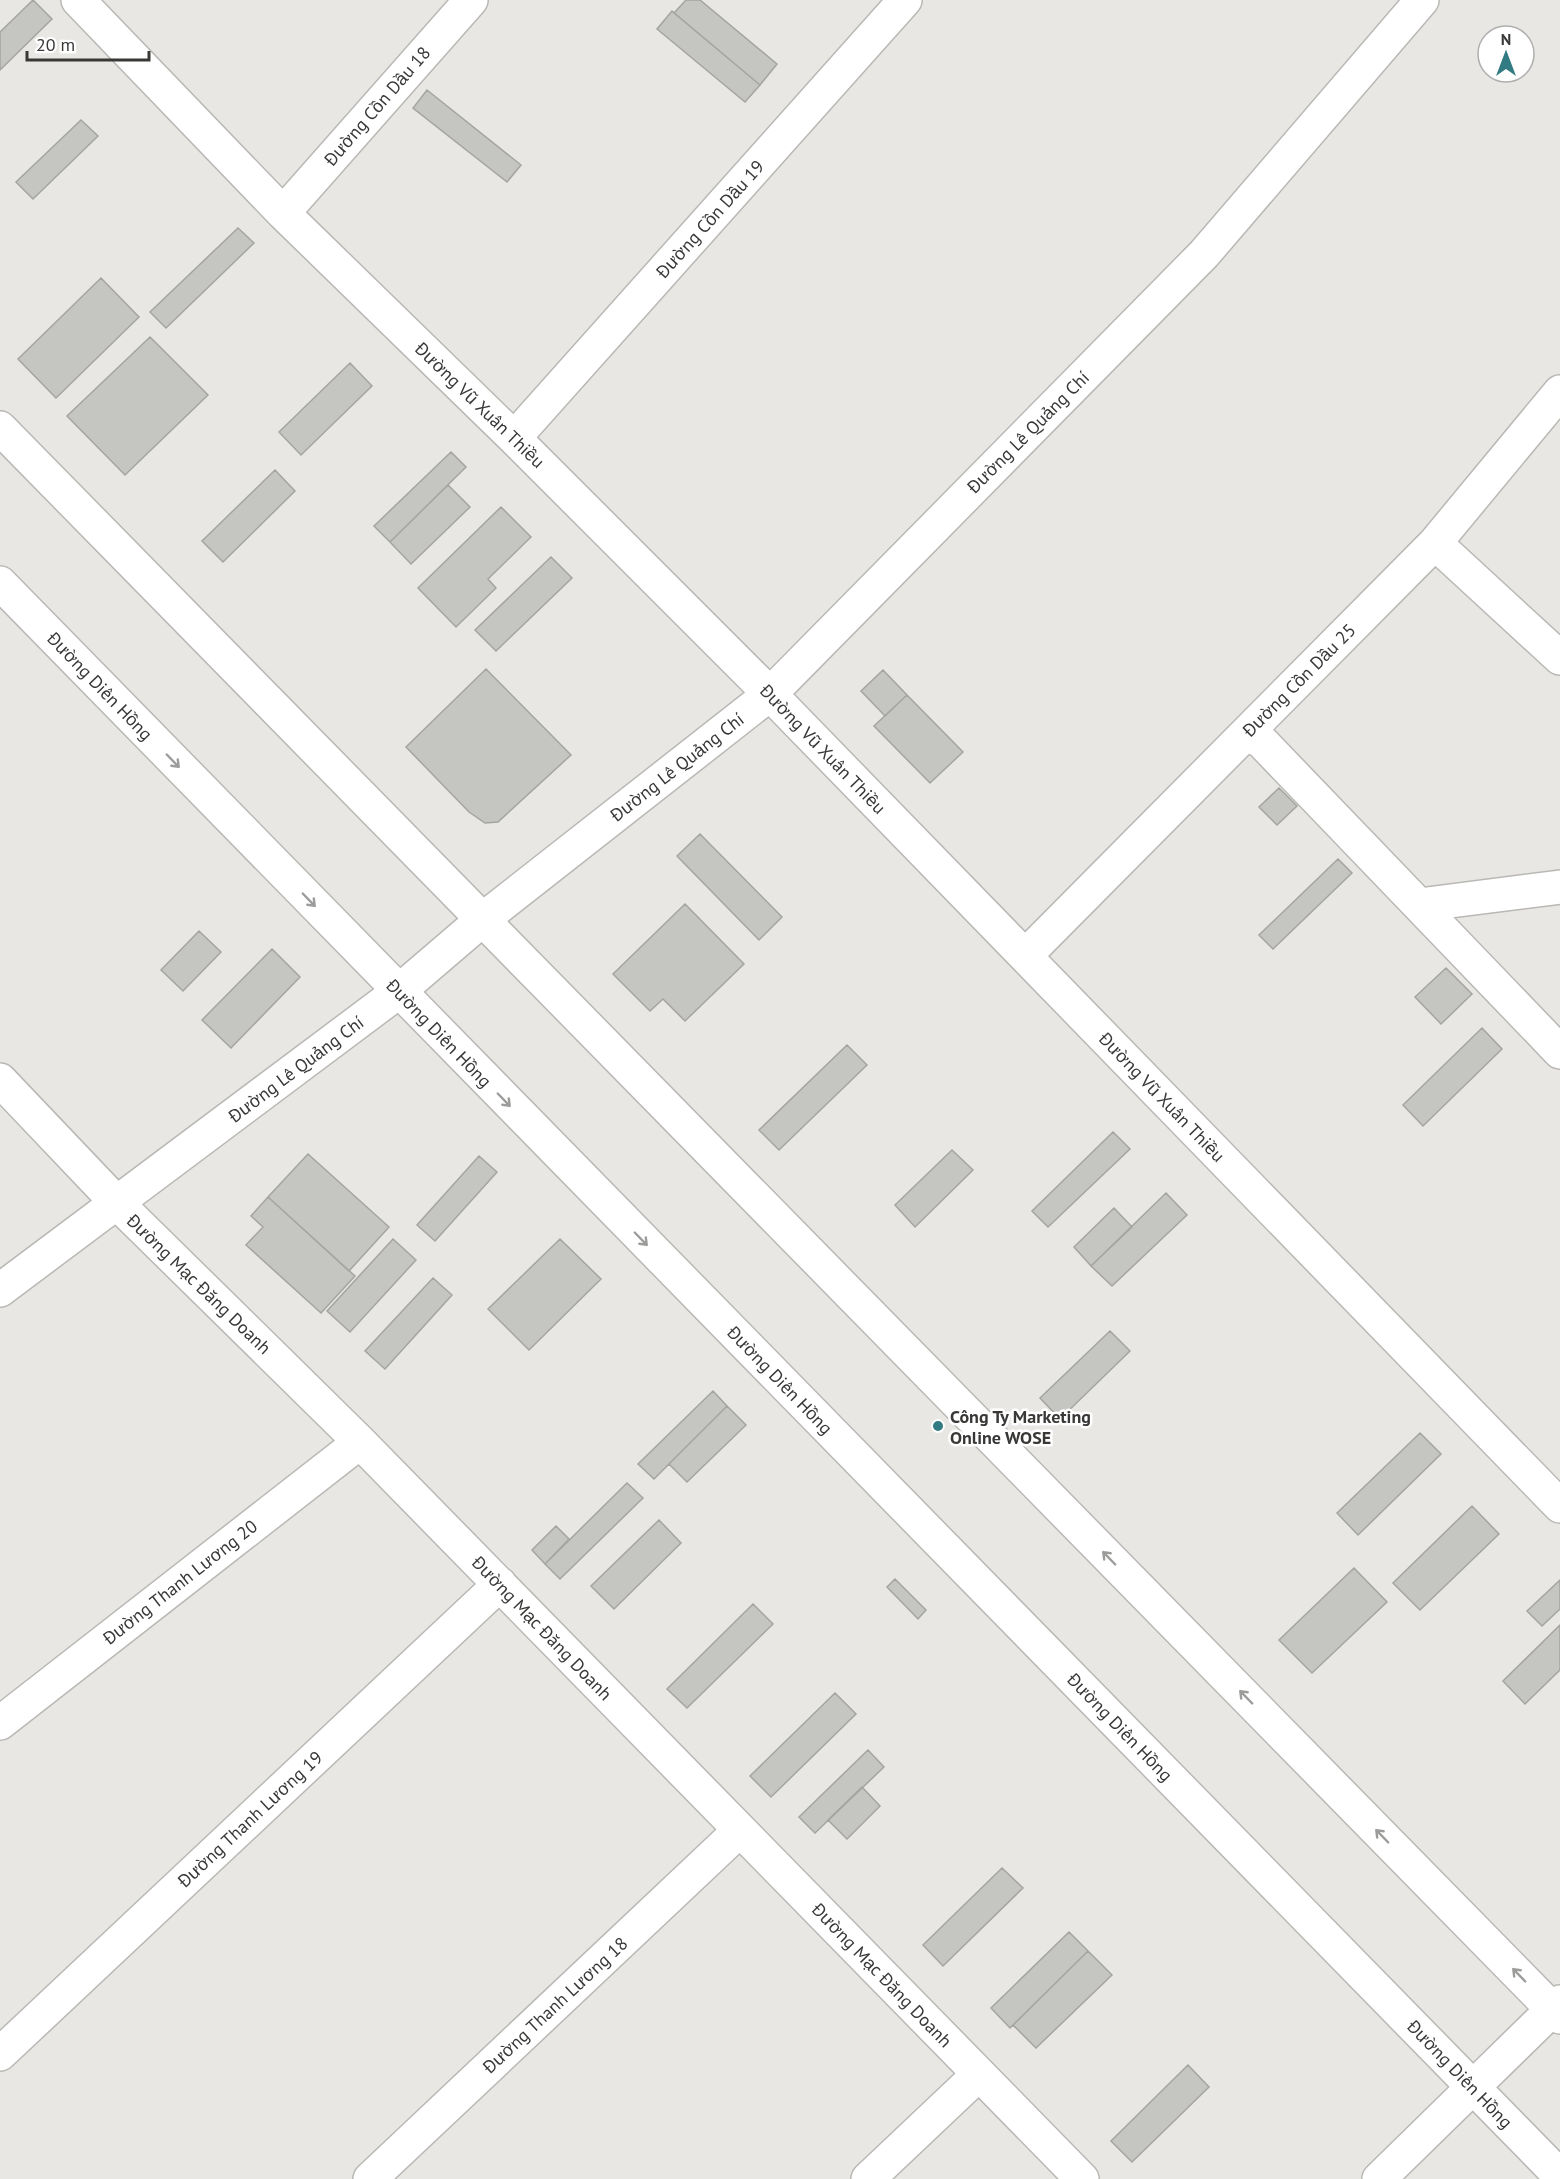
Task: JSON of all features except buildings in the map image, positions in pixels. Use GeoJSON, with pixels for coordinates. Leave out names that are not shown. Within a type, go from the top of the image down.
{"type":"FeatureCollection","features":[{"type":"Feature","properties":{"kind":"street","name":"Đường Vũ Xuân Thiều"},"geometry":{"type":"LineString","coordinates":[[78,0],[283,213],[514,438],[770,694],[1560,1506]]}},
{"type":"Feature","properties":{"kind":"street","name":"Đường Cồn Dầu 18"},"geometry":{"type":"LineString","coordinates":[[283,213],[471,0]]}},
{"type":"Feature","properties":{"kind":"street","name":"Đường Cồn Dầu 19"},"geometry":{"type":"LineString","coordinates":[[514,438],[905,0]]}},
{"type":"Feature","properties":{"kind":"street","name":"Đường Lê Quảng Chí"},"geometry":{"type":"LineString","coordinates":[[0,1290],[398,992],[482,920],[770,694],[1203,254],[1422,0]]}},
{"type":"Feature","properties":{"kind":"street","name":"Đường Cồn Dầu 25"},"geometry":{"type":"LineString","coordinates":[[1025,956],[1435,543],[1560,392]]}},
{"type":"Feature","properties":{"kind":"street"},"geometry":{"type":"LineString","coordinates":[[0,428],[482,920],[1558,2010],[1379,2179]]}},
{"type":"Feature","properties":{"kind":"street"},"geometry":{"type":"LineString","coordinates":[[1435,543],[1560,658]]}},
{"type":"Feature","properties":{"kind":"street","name":"Đường Diên Hồng"},"geometry":{"type":"LineString","coordinates":[[0,584],[1560,2176]]}},
{"type":"Feature","properties":{"kind":"street"},"geometry":{"type":"LineString","coordinates":[[1246,734],[1261,741],[1560,1052]]}},
{"type":"Feature","properties":{"kind":"street"},"geometry":{"type":"LineString","coordinates":[[1419,905],[1560,887]]}},
{"type":"Feature","properties":{"kind":"street","name":"Đường Mạc Đăng Doanh"},"geometry":{"type":"LineString","coordinates":[[0,1080],[117,1203],[360,1442],[1082,2179]]}},
{"type":"Feature","properties":{"kind":"street","name":"Đường Thanh Lương 20"},"geometry":{"type":"LineString","coordinates":[[0,1723],[360,1442]]}},
{"type":"Feature","properties":{"kind":"street","name":"Đường Thanh Lương 19"},"geometry":{"type":"LineString","coordinates":[[0,2054],[500,1584]]}},
{"type":"Feature","properties":{"kind":"street","name":"Đường Thanh Lương 18"},"geometry":{"type":"LineString","coordinates":[[370,2179],[740,1830]]}},
{"type":"Feature","properties":{"kind":"street"},"geometry":{"type":"LineString","coordinates":[[868,2179],[979,2074]]}},
{"type":"Feature","properties":{"kind":"place","name":"Công Ty Marketing Online WOSE"},"geometry":{"type":"Point","coordinates":[938,1426]}}]}
